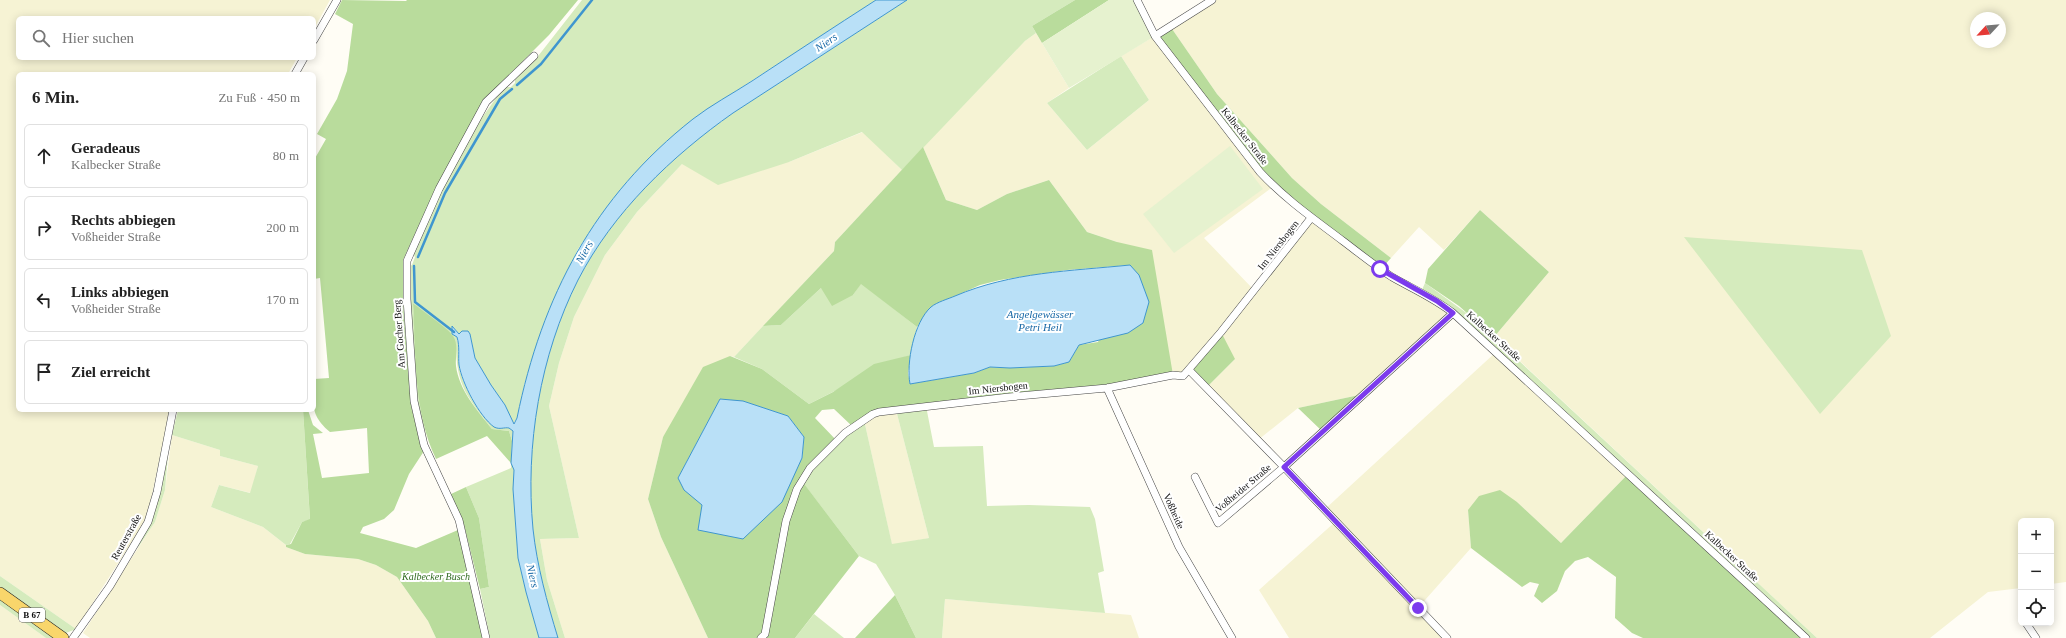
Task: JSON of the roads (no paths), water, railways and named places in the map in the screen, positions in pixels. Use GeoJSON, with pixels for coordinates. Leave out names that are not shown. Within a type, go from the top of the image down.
{"type":"FeatureCollection","features":[{"type":"Feature","properties":{"kind":"main road","name":"B 67"},"geometry":{"type":"LineString","coordinates":[[0,593],[64,638]]}},
{"type":"Feature","properties":{"kind":"street"},"geometry":{"type":"LineString","coordinates":[[316,37],[337,0]]}},
{"type":"Feature","properties":{"kind":"street","name":"Kalbecker Straße"},"geometry":{"type":"LineString","coordinates":[[1136,0],[1155,36],[1260,172],[1274,186],[1311,218],[1371,263],[1437,301],[1453,313],[1806,638]]}},
{"type":"Feature","properties":{"kind":"street"},"geometry":{"type":"LineString","coordinates":[[1155,36],[1212,0]]}},
{"type":"Feature","properties":{"kind":"street","name":"Am Gocher Berg"},"geometry":{"type":"LineString","coordinates":[[486,638],[459,520],[424,445],[414,401],[407,299],[408,261],[439,188],[486,102],[534,56]]}},
{"type":"Feature","properties":{"kind":"street"},"geometry":{"type":"LineString","coordinates":[[295,72],[303,60]]}},
{"type":"Feature","properties":{"kind":"street","name":"Im Niersbogen"},"geometry":{"type":"LineString","coordinates":[[762,638],[765,634],[786,521],[797,489],[810,468],[845,433],[879,412],[1009,397],[1107,388],[1172,375],[1183,376],[1221,332],[1311,218]]}},
{"type":"Feature","properties":{"kind":"street","name":"Voßheider Straße"},"geometry":{"type":"LineString","coordinates":[[1195,477],[1218,523],[1284,467],[1453,313]]}},
{"type":"Feature","properties":{"kind":"street","name":"Voßheider Straße"},"geometry":{"type":"LineString","coordinates":[[1188,370],[1284,467],[1447,638]]}},
{"type":"Feature","properties":{"kind":"street","name":"Voßheide"},"geometry":{"type":"LineString","coordinates":[[1107,388],[1179,547],[1232,638]]}},
{"type":"Feature","properties":{"kind":"street","name":"Reuterstraße"},"geometry":{"type":"LineString","coordinates":[[73,638],[110,586],[148,522],[174,412]]}},
{"type":"Feature","properties":{"kind":"street"},"geometry":{"type":"LineString","coordinates":[[2028,626],[2036,638]]}},
{"type":"Feature","properties":{"kind":"water","name":"Niers"},"geometry":{"type":"Polygon","coordinates":[[[876,0],[907,0],[733,113],[688,148],[666,167],[626,209],[608,231],[578,280],[554,339],[545,370],[538,402],[534,434],[531,466],[533,529],[543,584],[558,638],[539,638],[518,558],[513,489],[514,470],[511,463],[513,431],[509,428],[494,427],[488,422],[472,399],[467,390],[459,365],[458,341],[457,337],[452,334],[452,326],[459,334],[462,331],[468,331],[470,334],[475,358],[505,405],[514,424],[517,418],[528,373],[541,331],[558,290],[577,252],[600,216],[627,181],[658,149],[693,119],[876,0]]]}},
{"type":"Feature","properties":{"kind":"water","name":"Angelgewässer Petri Heil"},"geometry":{"type":"Polygon","coordinates":[[[1130,265],[1139,275],[1149,302],[1143,323],[1128,333],[1079,345],[1069,362],[1054,366],[1010,368],[990,367],[974,373],[910,384],[910,354],[916,332],[925,314],[936,304],[976,288],[1019,277],[1063,271],[1130,265]]]}},
{"type":"Feature","properties":{"kind":"water"},"geometry":{"type":"Polygon","coordinates":[[[720,399],[743,401],[788,416],[804,437],[802,458],[782,502],[743,539],[698,530],[702,505],[684,490],[678,478],[720,399]]]}},
{"type":"Feature","properties":{"kind":"waterway"},"geometry":{"type":"LineString","coordinates":[[517,85],[541,64],[592,0]]}},
{"type":"Feature","properties":{"kind":"waterway"},"geometry":{"type":"LineString","coordinates":[[418,257],[445,193],[500,99],[512,89]]}},
{"type":"Feature","properties":{"kind":"waterway"},"geometry":{"type":"LineString","coordinates":[[414,266],[415,302],[454,332]]}},
{"type":"Feature","properties":{"kind":"park label","name":"Kalbecker Busch"},"geometry":{"type":"Point","coordinates":[436,576]}}]}
